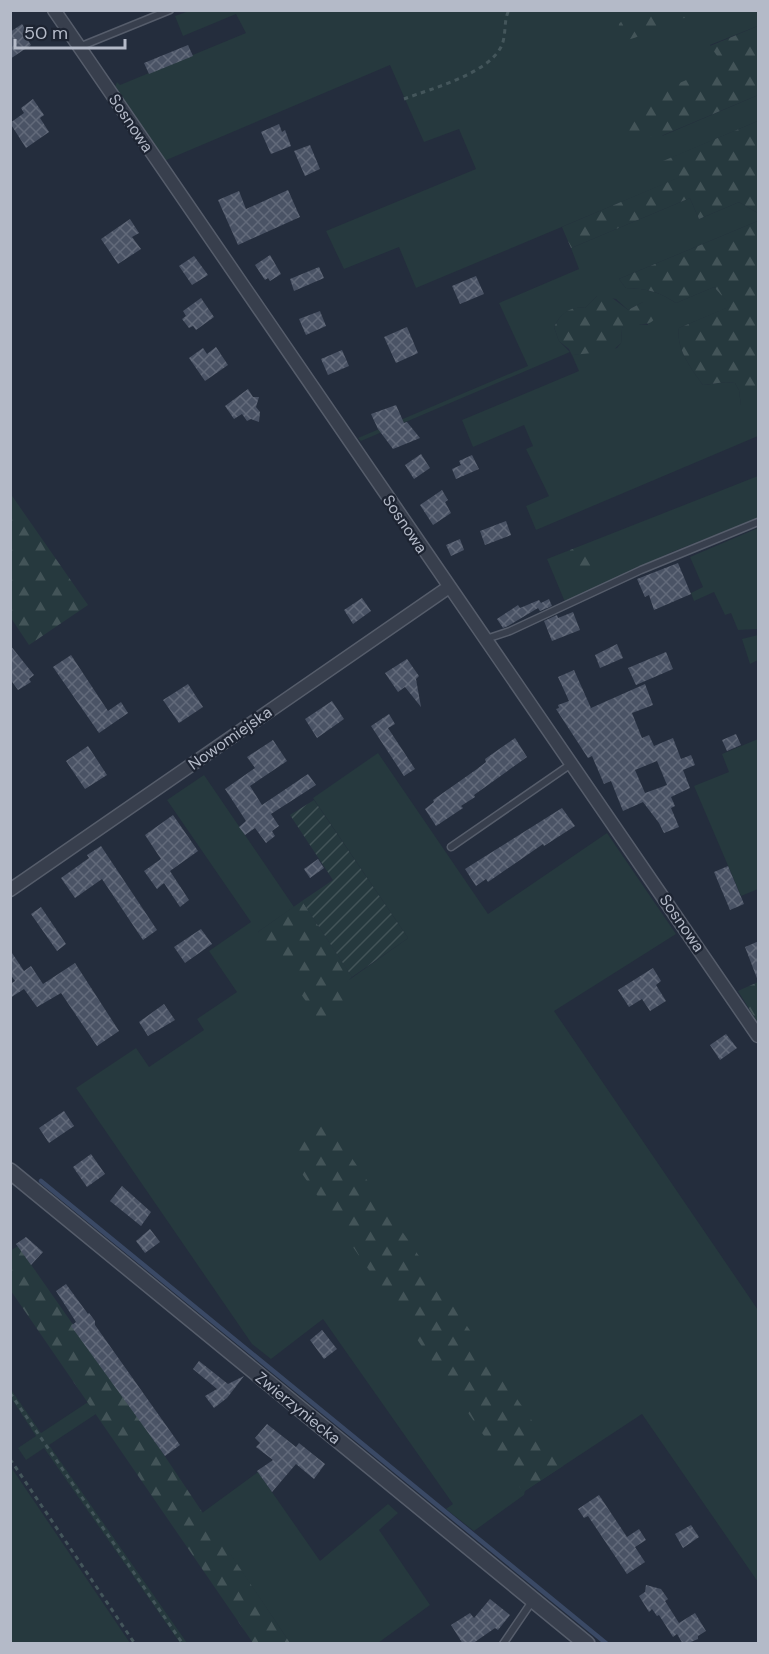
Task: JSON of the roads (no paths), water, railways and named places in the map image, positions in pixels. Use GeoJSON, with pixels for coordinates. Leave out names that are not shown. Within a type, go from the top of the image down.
{"type":"FeatureCollection","features":[{"type":"Feature","properties":{"kind":"street","name":"Sosnowa"},"geometry":{"type":"LineString","coordinates":[[54,10],[759,1035]]}},
{"type":"Feature","properties":{"kind":"street","name":"Nowomiejska"},"geometry":{"type":"LineString","coordinates":[[10,890],[449,587]]}},
{"type":"Feature","properties":{"kind":"street","name":"Zwierzyniecka"},"geometry":{"type":"LineString","coordinates":[[10,1171],[587,1644]]}},
{"type":"Feature","properties":{"kind":"lane"},"geometry":{"type":"LineString","coordinates":[[79,47],[170,10]]}},
{"type":"Feature","properties":{"kind":"lane"},"geometry":{"type":"LineString","coordinates":[[486,639],[530,622],[641,570],[759,522]]}},
{"type":"Feature","properties":{"kind":"lane"},"geometry":{"type":"LineString","coordinates":[[451,847],[571,764]]}},
{"type":"Feature","properties":{"kind":"lane"},"geometry":{"type":"LineString","coordinates":[[503,1644],[533,1600]]}},
{"type":"Feature","properties":{"kind":"waterway"},"geometry":{"type":"LineString","coordinates":[[41,1181],[607,1644]]}}]}
